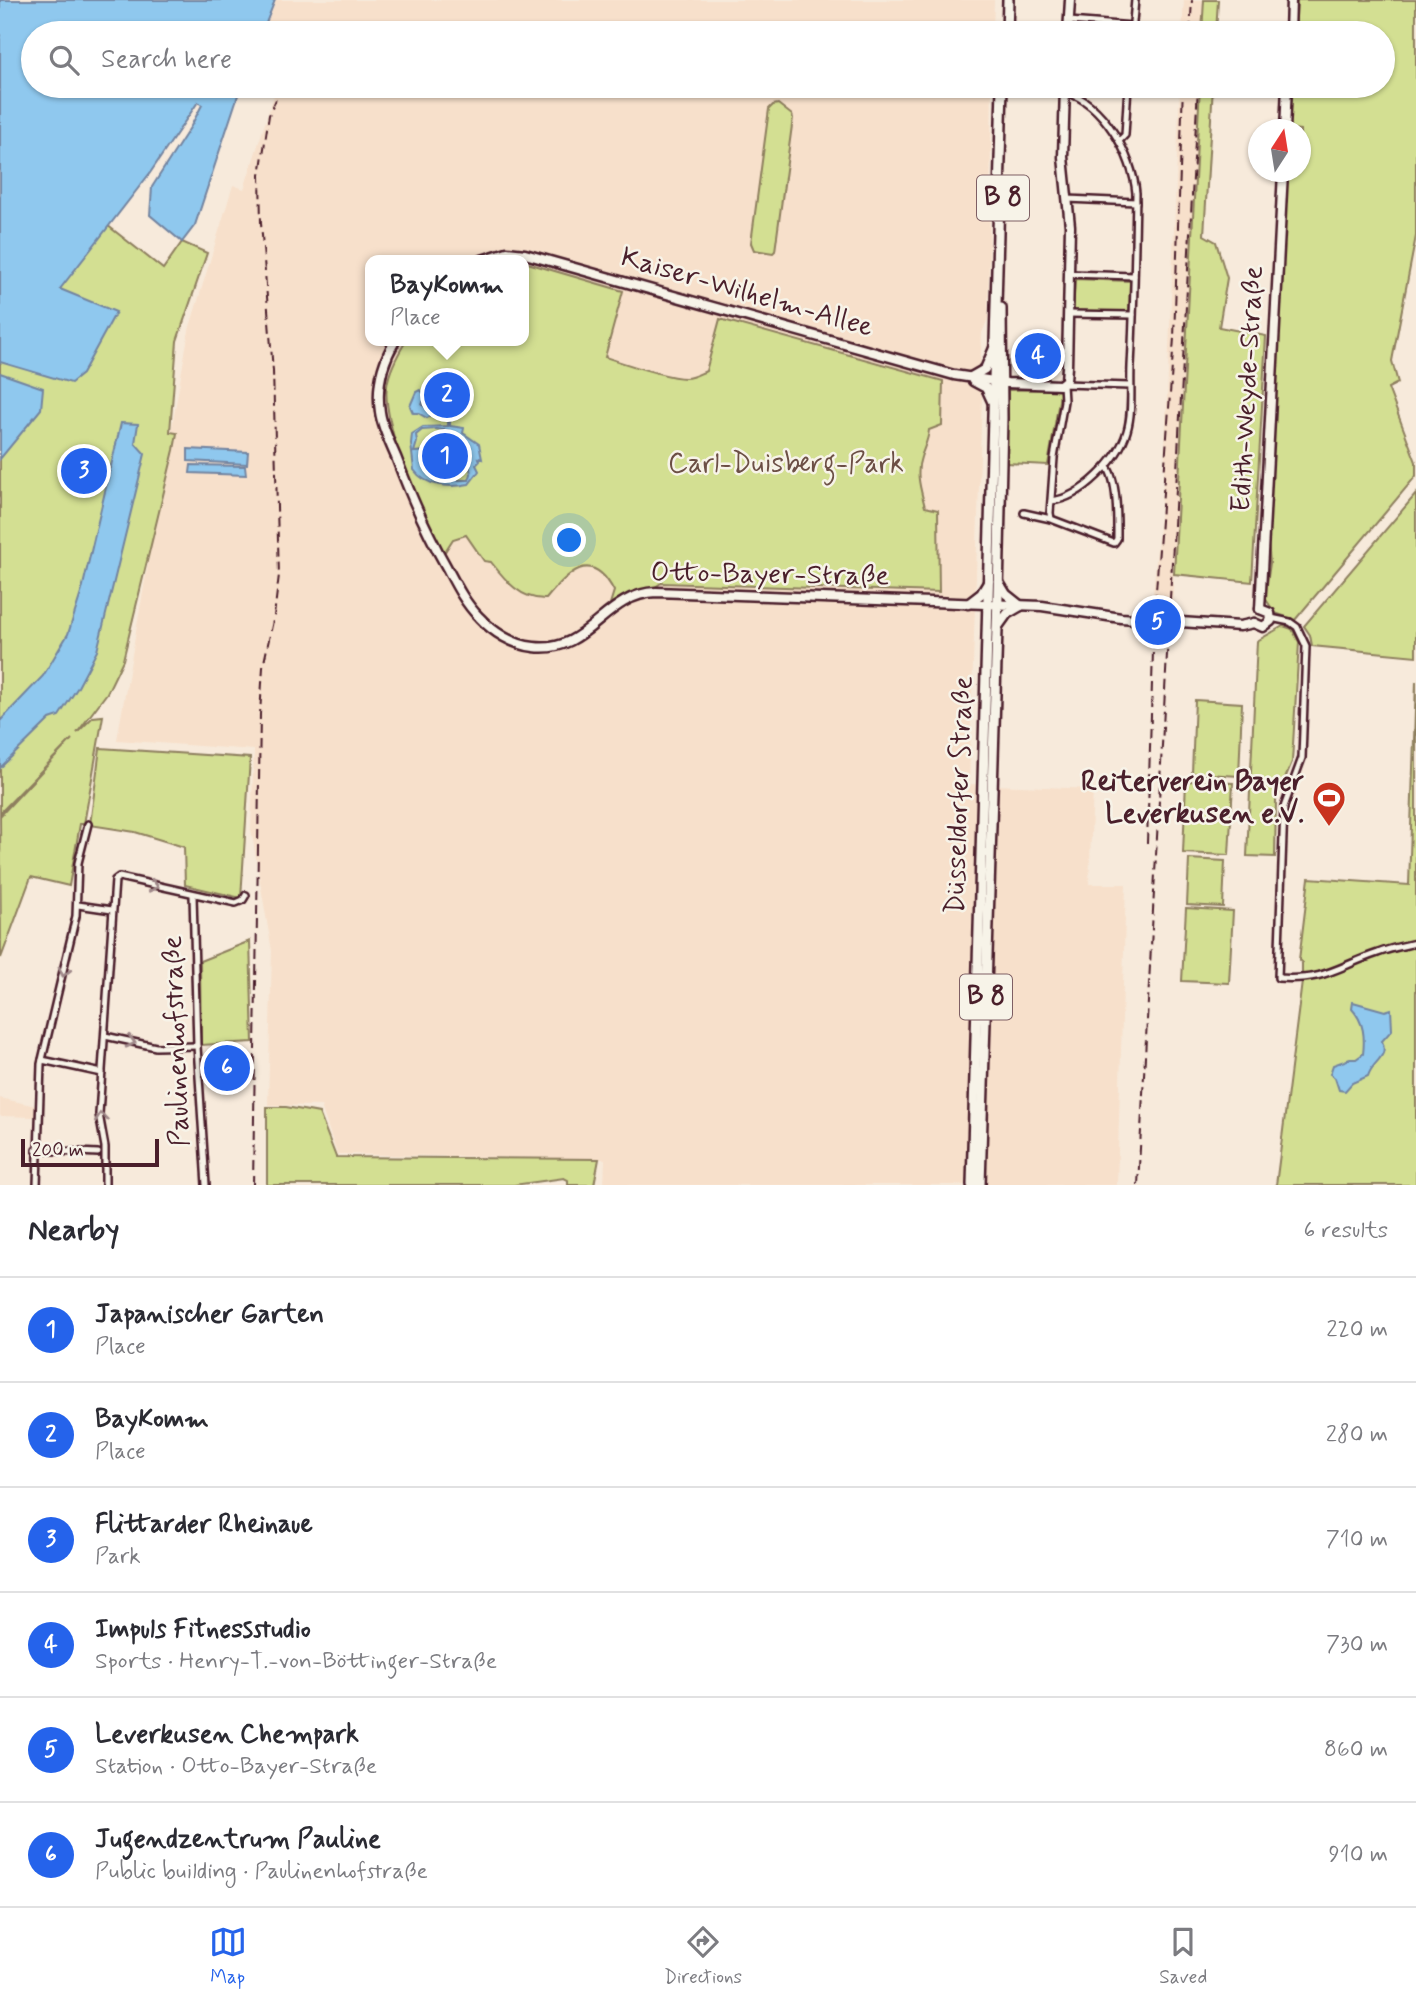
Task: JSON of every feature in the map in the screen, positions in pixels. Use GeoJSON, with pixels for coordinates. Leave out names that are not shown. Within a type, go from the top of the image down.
{"type":"FeatureCollection","features":[{"type":"Feature","properties":{"kind":"main road"},"geometry":{"type":"LineString","coordinates":[[1005,21],[1006,0]]}},
{"type":"Feature","properties":{"kind":"main road","name":"B 8"},"geometry":{"type":"LineString","coordinates":[[998,382],[994,348],[1004,98]]}},
{"type":"Feature","properties":{"kind":"main road","name":"B 8"},"geometry":{"type":"LineString","coordinates":[[994,407],[998,382],[1001,298],[1004,98]]}},
{"type":"Feature","properties":{"kind":"main road","name":"Düsseldorfer Straße"},"geometry":{"type":"LineString","coordinates":[[993,580],[999,503],[998,382]]}},
{"type":"Feature","properties":{"kind":"main road","name":"Düsseldorfer Straße"},"geometry":{"type":"LineString","coordinates":[[980,1185],[978,1121],[993,605],[994,407]]}},
{"type":"Feature","properties":{"kind":"main road","name":"Düsseldorfer Straße"},"geometry":{"type":"LineString","coordinates":[[984,879],[997,628],[993,605]]}},
{"type":"Feature","properties":{"kind":"main road","name":"Düsseldorfer Straße"},"geometry":{"type":"LineString","coordinates":[[971,1185],[978,1121]]}},
{"type":"Feature","properties":{"kind":"street"},"geometry":{"type":"LineString","coordinates":[[1069,21],[1070,0]]}},
{"type":"Feature","properties":{"kind":"street"},"geometry":{"type":"LineString","coordinates":[[1133,21],[1135,0]]}},
{"type":"Feature","properties":{"kind":"street"},"geometry":{"type":"LineString","coordinates":[[1291,21],[1292,0]]}},
{"type":"Feature","properties":{"kind":"street"},"geometry":{"type":"LineString","coordinates":[[1051,519],[1054,458],[1065,401],[1063,384],[1066,375],[1068,314],[1070,226],[1063,157],[1065,98]]}},
{"type":"Feature","properties":{"kind":"street"},"geometry":{"type":"LineString","coordinates":[[1051,500],[1068,496],[1107,467],[1115,457],[1127,430],[1136,202],[1131,168],[1119,141],[1079,98]]}},
{"type":"Feature","properties":{"kind":"street"},"geometry":{"type":"LineString","coordinates":[[1119,141],[1125,135],[1127,98]]}},
{"type":"Feature","properties":{"kind":"street"},"geometry":{"type":"LineString","coordinates":[[1286,98],[1286,119]]}},
{"type":"Feature","properties":{"kind":"street","name":"Edith-Weyde-Straße"},"geometry":{"type":"LineString","coordinates":[[1260,608],[1282,182]]}},
{"type":"Feature","properties":{"kind":"street"},"geometry":{"type":"LineString","coordinates":[[1067,199],[1136,202]]}},
{"type":"Feature","properties":{"kind":"street","name":"Kaiser-Wilhelm-Allee"},"geometry":{"type":"LineString","coordinates":[[500,255],[529,255]]}},
{"type":"Feature","properties":{"kind":"street","name":"Kaiser-Wilhelm-Allee"},"geometry":{"type":"LineString","coordinates":[[529,255],[968,377],[998,382],[1063,384]]}},
{"type":"Feature","properties":{"kind":"street"},"geometry":{"type":"LineString","coordinates":[[1069,274],[1134,276]]}},
{"type":"Feature","properties":{"kind":"street"},"geometry":{"type":"LineString","coordinates":[[1068,314],[1133,315]]}},
{"type":"Feature","properties":{"kind":"street","name":"Otto-Bayer-Straße"},"geometry":{"type":"LineString","coordinates":[[392,346],[386,357],[379,386],[380,415],[423,526],[477,616],[489,627],[520,644],[545,648],[569,642],[584,633],[619,603],[630,597],[649,593],[1021,606],[1059,608],[1121,618],[1240,626],[1254,623]]}},
{"type":"Feature","properties":{"kind":"street"},"geometry":{"type":"LineString","coordinates":[[385,429],[385,378],[398,346]]}},
{"type":"Feature","properties":{"kind":"street"},"geometry":{"type":"LineString","coordinates":[[968,377],[985,369],[994,348]]}},
{"type":"Feature","properties":{"kind":"street"},"geometry":{"type":"LineString","coordinates":[[968,377],[986,388],[994,407]]}},
{"type":"Feature","properties":{"kind":"street"},"geometry":{"type":"LineString","coordinates":[[1063,384],[1130,386]]}},
{"type":"Feature","properties":{"kind":"street"},"geometry":{"type":"LineString","coordinates":[[1024,513],[1051,519],[1100,540],[1114,543],[1117,539],[1116,502],[1107,467]]}},
{"type":"Feature","properties":{"kind":"street"},"geometry":{"type":"LineString","coordinates":[[968,604],[993,580],[1021,606],[1007,614],[997,628]]}},
{"type":"Feature","properties":{"kind":"street"},"geometry":{"type":"LineString","coordinates":[[1260,608],[1267,610],[1271,618],[1265,626],[1254,623],[1253,616],[1260,608]]}},
{"type":"Feature","properties":{"kind":"street"},"geometry":{"type":"LineString","coordinates":[[1271,618],[1290,622],[1297,627],[1306,646],[1302,758],[1283,807],[1278,978],[1323,976],[1377,953],[1416,943]]}},
{"type":"Feature","properties":{"kind":"street"},"geometry":{"type":"LineString","coordinates":[[37,1185],[36,1150],[42,1060],[78,905],[78,863],[88,824]]}},
{"type":"Feature","properties":{"kind":"street"},"geometry":{"type":"LineString","coordinates":[[105,1185],[105,1147],[99,1114],[116,879],[119,877],[236,903],[246,895]]}},
{"type":"Feature","properties":{"kind":"street","name":"Paulinenhofstraße"},"geometry":{"type":"LineString","coordinates":[[193,895],[197,1046],[206,1185]]}},
{"type":"Feature","properties":{"kind":"street"},"geometry":{"type":"LineString","coordinates":[[78,905],[112,910]]}},
{"type":"Feature","properties":{"kind":"street"},"geometry":{"type":"LineString","coordinates":[[105,1036],[156,1047],[197,1046]]}},
{"type":"Feature","properties":{"kind":"street"},"geometry":{"type":"LineString","coordinates":[[42,1060],[102,1073]]}},
{"type":"Feature","properties":{"kind":"street"},"geometry":{"type":"LineString","coordinates":[[36,1150],[98,1153]]}},
{"type":"Feature","properties":{"kind":"shaded area"},"geometry":{"type":"Polygon","coordinates":[[[275,0],[994,0],[993,21],[267,21],[275,0]]]}},
{"type":"Feature","properties":{"kind":"shaded area"},"geometry":{"type":"Polygon","coordinates":[[[1184,0],[1204,0],[1203,21],[1183,21],[1184,0]]]}},
{"type":"Feature","properties":{"kind":"shaded area"},"geometry":{"type":"Polygon","coordinates":[[[273,98],[992,98],[988,318],[982,333],[980,369],[973,373],[982,396],[969,784],[1093,789],[1089,884],[1126,884],[1117,1185],[604,1185],[605,1159],[337,1154],[321,1106],[268,1105],[272,951],[251,829],[254,750],[117,740],[189,330],[233,185],[244,189],[273,98]]]}},
{"type":"Feature","properties":{"kind":"shaded area"},"geometry":{"type":"Polygon","coordinates":[[[1180,98],[1199,98],[1172,608],[1152,606],[1164,470],[1180,98]]]}},
{"type":"Feature","properties":{"kind":"shaded area"},"geometry":{"type":"Polygon","coordinates":[[[0,1098],[36,1106],[36,1117],[0,1116],[0,1098]]]}},
{"type":"Feature","properties":{"kind":"green space"},"geometry":{"type":"Polygon","coordinates":[[[1204,0],[1218,0],[1217,21],[1203,21],[1204,0]]]}},
{"type":"Feature","properties":{"kind":"green space"},"geometry":{"type":"Polygon","coordinates":[[[1297,0],[1416,0],[1416,236],[1392,361],[1398,383],[1388,388],[1416,462],[1416,476],[1295,620],[1275,613],[1265,598],[1270,563],[1268,541],[1286,182],[1311,182],[1311,119],[1290,119],[1291,98],[1395,98],[1395,21],[1296,21],[1297,0]]]}},
{"type":"Feature","properties":{"kind":"green space"},"geometry":{"type":"Polygon","coordinates":[[[1199,98],[1212,98],[1204,235],[1216,242],[1227,278],[1219,327],[1266,336],[1252,582],[1174,574],[1199,98]]]}},
{"type":"Feature","properties":{"kind":"green space"},"geometry":{"type":"Polygon","coordinates":[[[778,104],[793,118],[773,253],[754,250],[751,243],[769,109],[778,104]]]}},
{"type":"Feature","properties":{"kind":"green space"},"geometry":{"type":"Polygon","coordinates":[[[32,166],[163,269],[182,242],[207,253],[177,341],[170,432],[177,433],[123,660],[107,693],[77,733],[93,717],[103,716],[84,824],[80,824],[69,886],[31,877],[1,958],[0,816],[72,739],[0,813],[0,207],[32,166]]]}},
{"type":"Feature","properties":{"kind":"green space","name":"Carl-Duisberg-Park"},"geometry":{"type":"Polygon","coordinates":[[[529,263],[623,291],[605,357],[645,370],[685,378],[706,371],[720,319],[943,381],[942,425],[929,430],[919,463],[919,482],[925,507],[938,510],[939,592],[661,583],[654,588],[626,595],[610,604],[614,591],[597,570],[588,567],[571,573],[546,599],[522,593],[502,576],[491,562],[484,561],[466,535],[453,539],[444,553],[435,540],[405,472],[390,422],[387,386],[403,346],[529,346],[529,263]]]}},
{"type":"Feature","properties":{"kind":"green space"},"geometry":{"type":"Polygon","coordinates":[[[1075,279],[1130,281],[1129,313],[1073,311],[1075,279]]]}},
{"type":"Feature","properties":{"kind":"green space"},"geometry":{"type":"Polygon","coordinates":[[[1061,389],[1048,465],[1006,463],[1008,390],[1061,389]]]}},
{"type":"Feature","properties":{"kind":"green space"},"geometry":{"type":"Polygon","coordinates":[[[1416,494],[1416,656],[1312,646],[1310,635],[1304,626],[1416,494]]]}},
{"type":"Feature","properties":{"kind":"green space"},"geometry":{"type":"Polygon","coordinates":[[[1283,626],[1292,629],[1299,642],[1292,762],[1276,800],[1275,857],[1247,856],[1257,641],[1283,626]]]}},
{"type":"Feature","properties":{"kind":"green space"},"geometry":{"type":"Polygon","coordinates":[[[1416,681],[1416,1185],[1276,1185],[1302,982],[1302,963],[1299,960],[1309,878],[1409,885],[1416,681]]]}},
{"type":"Feature","properties":{"kind":"green space"},"geometry":{"type":"Polygon","coordinates":[[[1195,700],[1242,703],[1239,776],[1192,773],[1195,700]]]}},
{"type":"Feature","properties":{"kind":"green space"},"geometry":{"type":"Polygon","coordinates":[[[100,748],[250,758],[241,898],[185,885],[184,847],[135,832],[90,825],[100,748]]]}},
{"type":"Feature","properties":{"kind":"green space"},"geometry":{"type":"Polygon","coordinates":[[[1186,781],[1233,783],[1229,855],[1183,853],[1186,781]]]}},
{"type":"Feature","properties":{"kind":"green space"},"geometry":{"type":"Polygon","coordinates":[[[1189,859],[1225,861],[1223,907],[1187,905],[1189,859]]]}},
{"type":"Feature","properties":{"kind":"green space"},"geometry":{"type":"Polygon","coordinates":[[[1186,908],[1233,911],[1229,983],[1182,981],[1186,908]]]}},
{"type":"Feature","properties":{"kind":"green space"},"geometry":{"type":"Polygon","coordinates":[[[250,941],[253,1042],[201,1045],[200,961],[250,941]]]}},
{"type":"Feature","properties":{"kind":"green space"},"geometry":{"type":"Polygon","coordinates":[[[243,1060],[243,1081],[221,1081],[221,1061],[243,1060]]]}},
{"type":"Feature","properties":{"kind":"green space"},"geometry":{"type":"Polygon","coordinates":[[[267,1107],[286,1107],[319,1113],[336,1157],[599,1159],[594,1185],[568,1185],[568,1180],[564,1178],[514,1185],[267,1185],[267,1107]]]}},
{"type":"Feature","properties":{"kind":"water"},"geometry":{"type":"Polygon","coordinates":[[[0,0],[275,0],[267,21],[21,21],[21,98],[237,98],[195,225],[182,242],[150,215],[152,187],[191,126],[202,105],[198,102],[150,173],[60,289],[116,312],[82,374],[71,383],[0,362],[0,0]]]}},
{"type":"Feature","properties":{"kind":"water"},"geometry":{"type":"Polygon","coordinates":[[[0,373],[43,388],[41,409],[0,459],[0,373]]]}},
{"type":"Feature","properties":{"kind":"water"},"geometry":{"type":"Polygon","coordinates":[[[420,390],[426,395],[422,405],[427,407],[429,404],[454,417],[450,418],[450,426],[464,428],[463,433],[479,444],[482,459],[479,458],[480,461],[476,465],[479,471],[469,484],[439,485],[425,480],[414,470],[412,434],[423,427],[448,426],[448,418],[436,413],[427,418],[413,413],[410,406],[416,392],[420,390]],[[422,430],[416,435],[414,452],[425,451],[434,463],[434,468],[430,467],[430,471],[438,480],[453,476],[458,480],[469,480],[469,463],[462,462],[460,449],[465,444],[450,431],[422,430]]]}},
{"type":"Feature","properties":{"kind":"water"},"geometry":{"type":"Polygon","coordinates":[[[121,423],[138,424],[135,443],[145,454],[97,651],[59,716],[50,719],[0,768],[0,721],[43,676],[68,634],[82,590],[121,423]]]}},
{"type":"Feature","properties":{"kind":"water"},"geometry":{"type":"Polygon","coordinates":[[[188,449],[248,452],[247,464],[188,461],[188,449]]]}},
{"type":"Feature","properties":{"kind":"water"},"geometry":{"type":"Polygon","coordinates":[[[191,465],[245,466],[246,475],[190,473],[191,465]]]}},
{"type":"Feature","properties":{"kind":"water"},"geometry":{"type":"Polygon","coordinates":[[[1353,1002],[1385,1011],[1391,1009],[1392,1030],[1382,1041],[1382,1055],[1368,1076],[1352,1083],[1345,1091],[1339,1090],[1335,1078],[1330,1074],[1333,1065],[1356,1059],[1363,1054],[1363,1030],[1352,1009],[1353,1002]]]}},
{"type":"Feature","properties":{"kind":"railway"},"geometry":{"type":"LineString","coordinates":[[1191,21],[1192,0]]}},
{"type":"Feature","properties":{"kind":"railway"},"geometry":{"type":"LineString","coordinates":[[253,1185],[260,714],[263,667],[279,575],[273,371],[261,223],[260,175],[269,115],[277,98]]}},
{"type":"Feature","properties":{"kind":"railway"},"geometry":{"type":"LineString","coordinates":[[1147,843],[1154,619],[1174,338],[1183,98]]}},
{"type":"Feature","properties":{"kind":"railway"},"geometry":{"type":"LineString","coordinates":[[1138,1185],[1197,98]]}},
{"type":"Feature","properties":{"kind":"place","name":"Impuls Fitnessstudio"},"geometry":{"type":"Point","coordinates":[1038,356]}},
{"type":"Feature","properties":{"kind":"place","name":"BayKomm"},"geometry":{"type":"Point","coordinates":[447,395]}},
{"type":"Feature","properties":{"kind":"place","name":"Japanischer Garten"},"geometry":{"type":"Point","coordinates":[445,456]}},
{"type":"Feature","properties":{"kind":"place","name":"Flittarder Rheinaue"},"geometry":{"type":"Point","coordinates":[84,471]}},
{"type":"Feature","properties":{"kind":"place","name":"Leverkusen Chempark"},"geometry":{"type":"Point","coordinates":[1158,622]}},
{"type":"Feature","properties":{"kind":"place","name":"Reiterverein Bayer Leverkusen e.V."},"geometry":{"type":"Point","coordinates":[1329,828]}},
{"type":"Feature","properties":{"kind":"place","name":"Jugendzentrum Pauline"},"geometry":{"type":"Point","coordinates":[227,1068]}}]}
